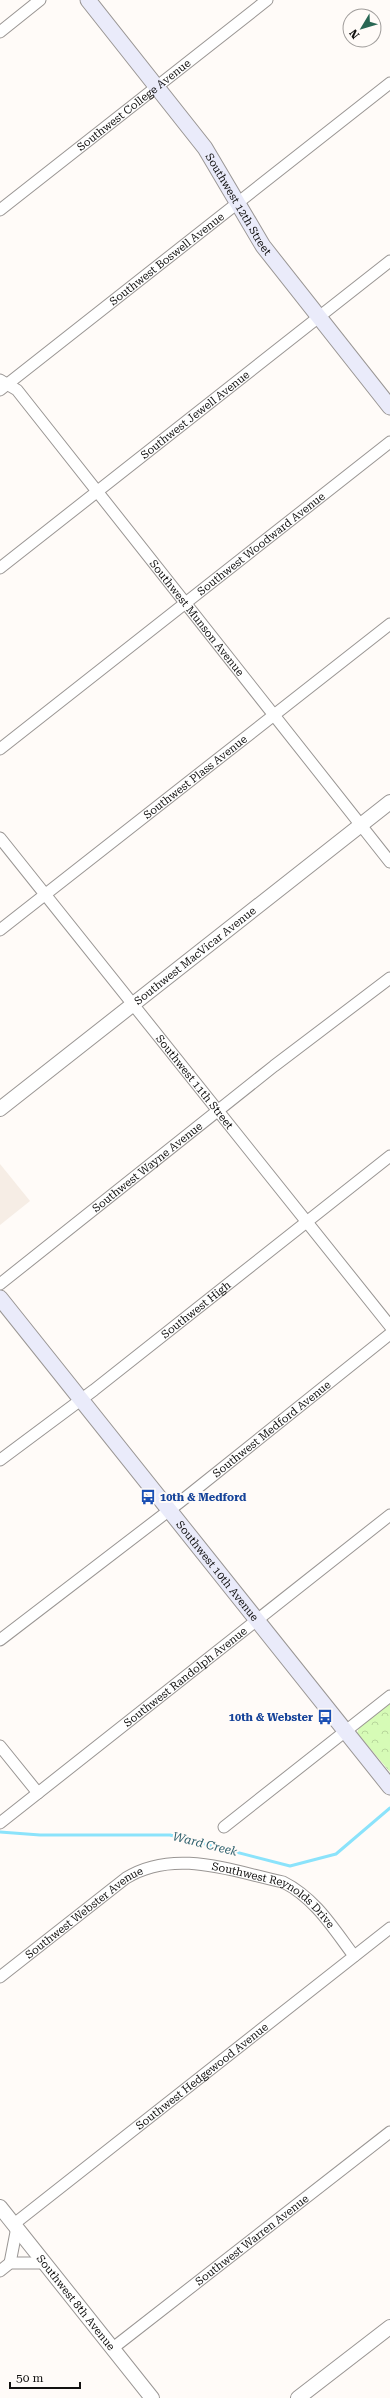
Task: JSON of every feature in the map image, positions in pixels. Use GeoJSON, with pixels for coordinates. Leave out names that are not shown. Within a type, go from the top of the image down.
{"type":"FeatureCollection","features":[{"type":"Feature","properties":{"kind":"main road","name":"Southwest 12th Street"},"geometry":{"type":"LineString","coordinates":[[88,0],[205,148],[263,246],[390,407]]}},
{"type":"Feature","properties":{"kind":"main road","name":"Southwest 10th Avenue"},"geometry":{"type":"LineString","coordinates":[[0,1298],[389,1785]]}},
{"type":"Feature","properties":{"kind":"street"},"geometry":{"type":"LineString","coordinates":[[0,32],[40,0]]}},
{"type":"Feature","properties":{"kind":"street","name":"Southwest College Avenue"},"geometry":{"type":"LineString","coordinates":[[0,210],[267,0]]}},
{"type":"Feature","properties":{"kind":"street","name":"Southwest Boswell Avenue"},"geometry":{"type":"LineString","coordinates":[[2,384],[238,203],[390,83]]}},
{"type":"Feature","properties":{"kind":"street","name":"Southwest Jewell Avenue"},"geometry":{"type":"LineString","coordinates":[[0,568],[390,261]]}},
{"type":"Feature","properties":{"kind":"street","name":"Southwest Munson Avenue"},"geometry":{"type":"LineString","coordinates":[[2,384],[17,390],[362,824],[390,862]]}},
{"type":"Feature","properties":{"kind":"street","name":"Southwest Woodward Avenue"},"geometry":{"type":"LineString","coordinates":[[0,749],[390,442]]}},
{"type":"Feature","properties":{"kind":"street","name":"Southwest Plass Avenue"},"geometry":{"type":"LineString","coordinates":[[0,930],[390,624]]}},
{"type":"Feature","properties":{"kind":"street","name":"Southwest MacVicar Avenue"},"geometry":{"type":"LineString","coordinates":[[0,1109],[390,802]]}},
{"type":"Feature","properties":{"kind":"street","name":"Southwest 11th Street"},"geometry":{"type":"LineString","coordinates":[[0,838],[390,1326]]}},
{"type":"Feature","properties":{"kind":"street","name":"Southwest Wayne Avenue"},"geometry":{"type":"LineString","coordinates":[[0,1284],[218,1111],[390,978]]}},
{"type":"Feature","properties":{"kind":"street","name":"Southwest High"},"geometry":{"type":"LineString","coordinates":[[0,1460],[390,1156]]}},
{"type":"Feature","properties":{"kind":"street","name":"Southwest Medford Avenue"},"geometry":{"type":"LineString","coordinates":[[0,1640],[169,1509],[390,1334]]}},
{"type":"Feature","properties":{"kind":"street","name":"Southwest Randolph Avenue"},"geometry":{"type":"LineString","coordinates":[[0,1823],[390,1515]]}},
{"type":"Feature","properties":{"kind":"street"},"geometry":{"type":"LineString","coordinates":[[224,1827],[390,1696]]}},
{"type":"Feature","properties":{"kind":"street"},"geometry":{"type":"LineString","coordinates":[[0,1746],[38,1793]]}},
{"type":"Feature","properties":{"kind":"street","name":"Southwest Reynolds Drive"},"geometry":{"type":"LineString","coordinates":[[175,1862],[191,1862],[283,1882],[293,1887],[313,1902],[354,1956]]}},
{"type":"Feature","properties":{"kind":"street","name":"Southwest Webster Avenue"},"geometry":{"type":"LineString","coordinates":[[0,1977],[126,1878],[139,1870],[175,1862]]}},
{"type":"Feature","properties":{"kind":"street","name":"Southwest Hedgewood Avenue"},"geometry":{"type":"LineString","coordinates":[[15,2226],[390,1928]]}},
{"type":"Feature","properties":{"kind":"street","name":"Southwest Warren Avenue"},"geometry":{"type":"LineString","coordinates":[[113,2348],[390,2132]]}},
{"type":"Feature","properties":{"kind":"street","name":"Southwest 8th Avenue"},"geometry":{"type":"LineString","coordinates":[[0,2207],[152,2398]]}},
{"type":"Feature","properties":{"kind":"street"},"geometry":{"type":"LineString","coordinates":[[10,2263],[15,2226]]}},
{"type":"Feature","properties":{"kind":"street"},"geometry":{"type":"LineString","coordinates":[[0,2271],[10,2263],[44,2263]]}},
{"type":"Feature","properties":{"kind":"street"},"geometry":{"type":"LineString","coordinates":[[298,2398],[390,2328]]}},
{"type":"Feature","properties":{"kind":"shaded area"},"geometry":{"type":"Polygon","coordinates":[[[0,1164],[30,1201],[0,1225],[0,1164]]]}},
{"type":"Feature","properties":{"kind":"green space"},"geometry":{"type":"Polygon","coordinates":[[[390,1703],[390,1772],[357,1733],[360,1725],[390,1703]]]}},
{"type":"Feature","properties":{"kind":"waterway","name":"Ward Creek"},"geometry":{"type":"LineString","coordinates":[[0,1832],[40,1835],[170,1835],[290,1866],[336,1854],[390,1808]]}},
{"type":"Feature","properties":{"kind":"place","name":"10th & Medford"},"geometry":{"type":"Point","coordinates":[148,1497]}},
{"type":"Feature","properties":{"kind":"place","name":"10th & Webster"},"geometry":{"type":"Point","coordinates":[325,1717]}}]}
